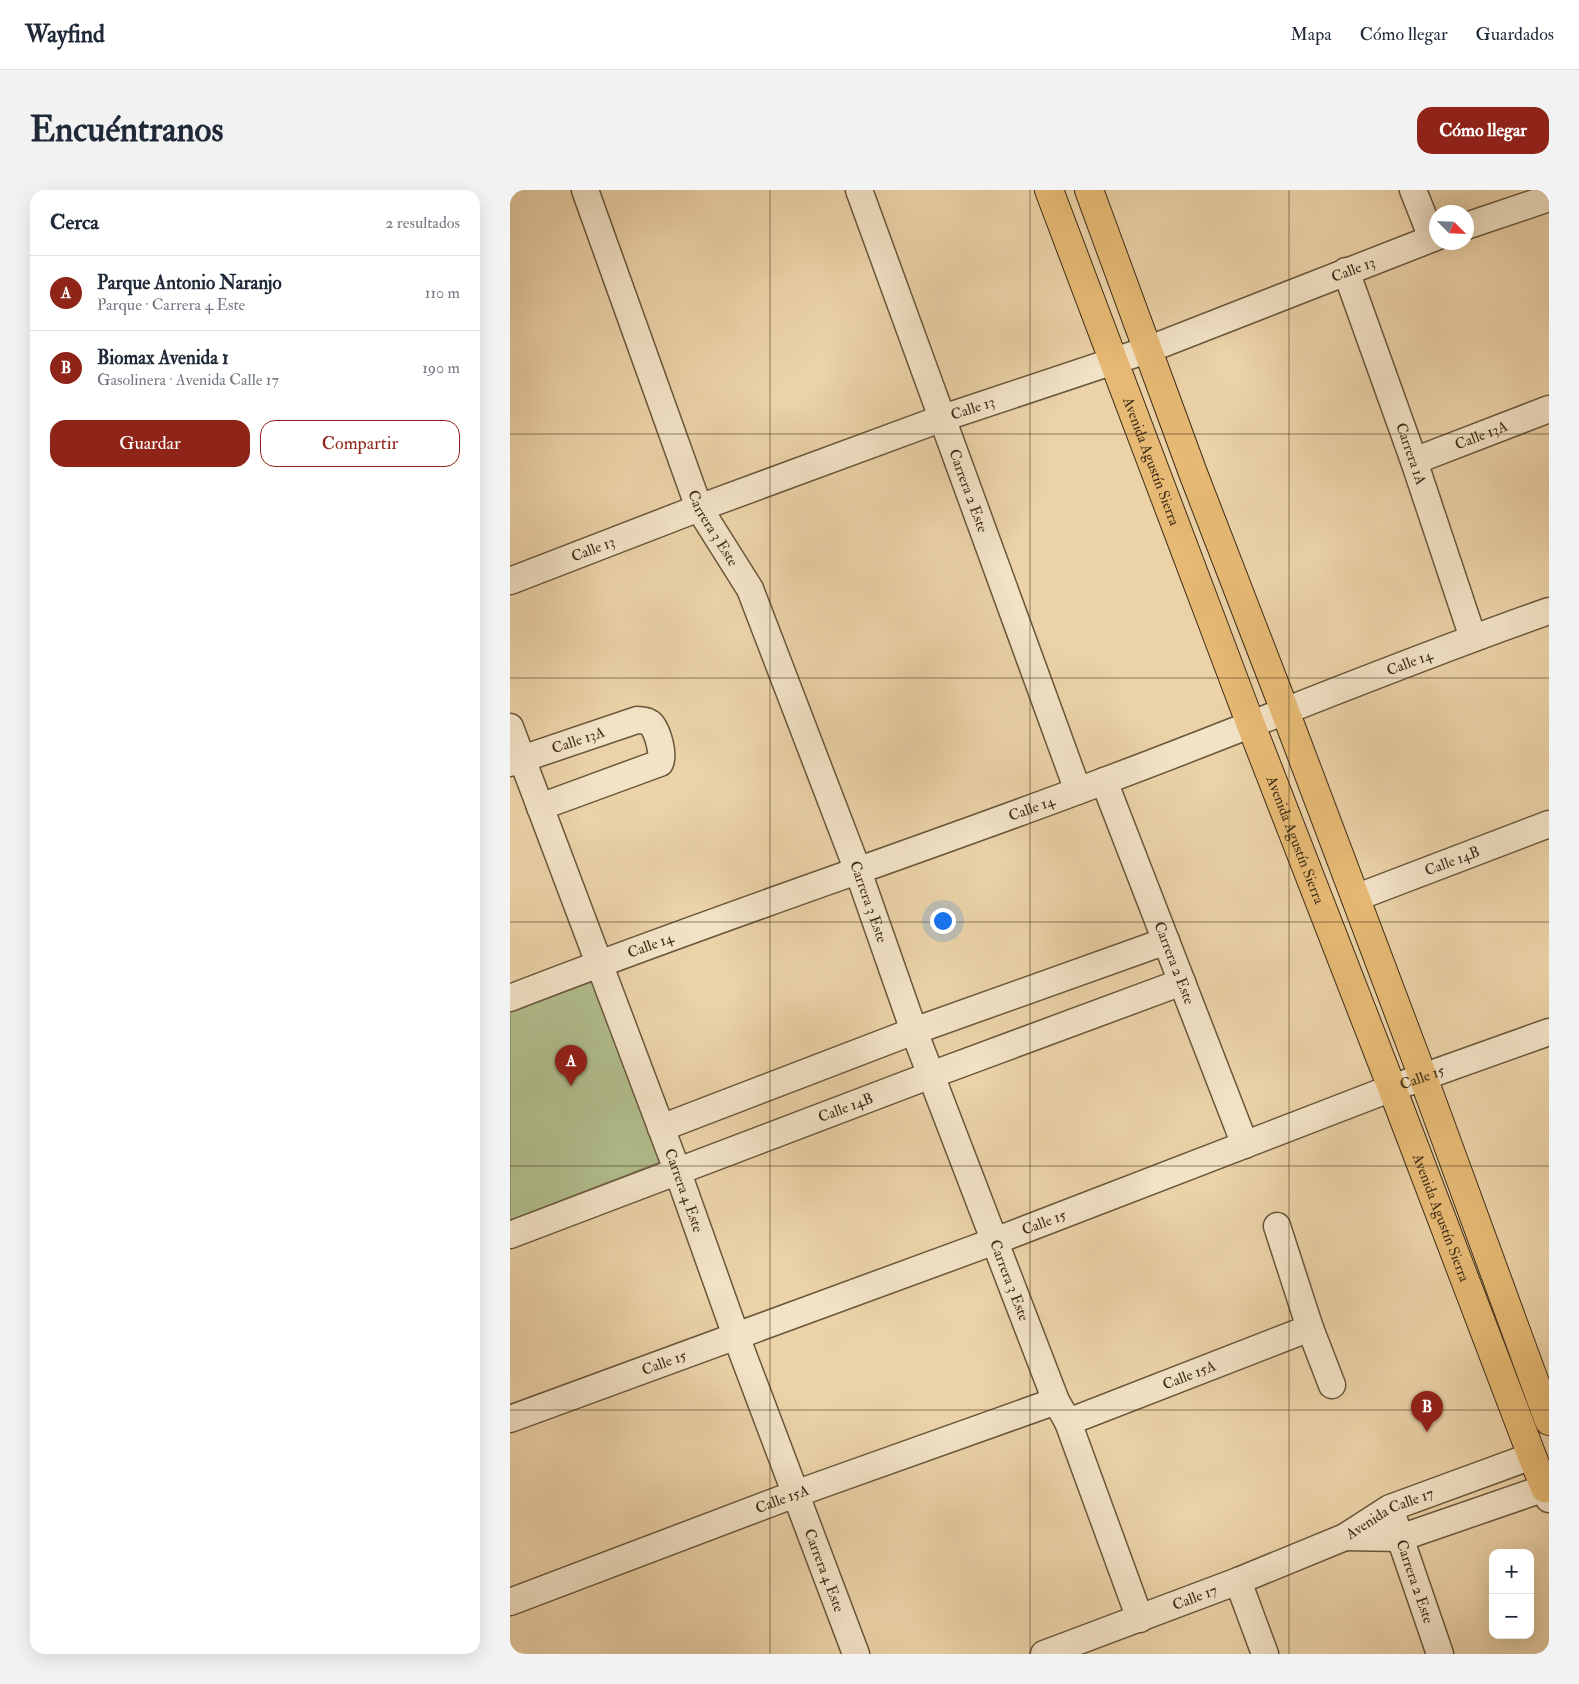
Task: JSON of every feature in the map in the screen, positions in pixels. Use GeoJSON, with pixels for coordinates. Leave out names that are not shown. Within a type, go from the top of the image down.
{"type":"FeatureCollection","features":[{"type":"Feature","properties":{"kind":"main road","name":"Avenida Agustín Sierra"},"geometry":{"type":"LineString","coordinates":[[1050,190],[1251,724],[1392,1088],[1540,1453],[1548,1491]]}},
{"type":"Feature","properties":{"kind":"main road","name":"Avenida Agustín Sierra"},"geometry":{"type":"LineString","coordinates":[[1089,190],[1193,473],[1423,1077],[1549,1421]]}},
{"type":"Feature","properties":{"kind":"street","name":"Carrera 3 Este"},"geometry":{"type":"LineString","coordinates":[[586,190],[699,508],[750,589],[858,871],[914,1031],[1062,1411],[1140,1619]]}},
{"type":"Feature","properties":{"kind":"street","name":"Carrera 2 Este"},"geometry":{"type":"LineString","coordinates":[[859,190],[1078,790]]}},
{"type":"Feature","properties":{"kind":"street"},"geometry":{"type":"LineString","coordinates":[[1413,190],[1429,226]]}},
{"type":"Feature","properties":{"kind":"street"},"geometry":{"type":"LineString","coordinates":[[1474,223],[1549,198]]}},
{"type":"Feature","properties":{"kind":"street","name":"Calle 13"},"geometry":{"type":"LineString","coordinates":[[510,581],[699,508],[943,418],[1147,350],[1429,239]]}},
{"type":"Feature","properties":{"kind":"street","name":"Carrera 1A"},"geometry":{"type":"LineString","coordinates":[[1346,271],[1414,461],[1473,638]]}},
{"type":"Feature","properties":{"kind":"street","name":"Calle 13A"},"geometry":{"type":"LineString","coordinates":[[1414,461],[1549,409]]}},
{"type":"Feature","properties":{"kind":"street","name":"Calle 14"},"geometry":{"type":"LineString","coordinates":[[510,998],[598,963],[1104,781],[1473,638],[1549,611]]}},
{"type":"Feature","properties":{"kind":"street","name":"Calle 13A"},"geometry":{"type":"LineString","coordinates":[[516,760],[637,720],[648,721],[653,726],[663,753],[660,763],[540,807]]}},
{"type":"Feature","properties":{"kind":"street","name":"Carrera 4 Este"},"geometry":{"type":"LineString","coordinates":[[510,727],[516,760],[540,807],[856,1654]]}},
{"type":"Feature","properties":{"kind":"street","name":"Carrera 2 Este"},"geometry":{"type":"LineString","coordinates":[[1104,781],[1245,1145]]}},
{"type":"Feature","properties":{"kind":"street","name":"Calle 14B"},"geometry":{"type":"LineString","coordinates":[[1355,898],[1549,824]]}},
{"type":"Feature","properties":{"kind":"street"},"geometry":{"type":"LineString","coordinates":[[661,1128],[914,1031],[1166,941]]}},
{"type":"Feature","properties":{"kind":"street","name":"Calle 14B"},"geometry":{"type":"LineString","coordinates":[[510,1234],[931,1074],[1182,982]]}},
{"type":"Feature","properties":{"kind":"street","name":"Calle 15"},"geometry":{"type":"LineString","coordinates":[[510,1419],[995,1241],[1392,1088],[1549,1032]]}},
{"type":"Feature","properties":{"kind":"street"},"geometry":{"type":"LineString","coordinates":[[1277,1226],[1310,1328],[1332,1384]]}},
{"type":"Feature","properties":{"kind":"street","name":"Calle 15A"},"geometry":{"type":"LineString","coordinates":[[510,1602],[795,1494],[1062,1411],[1310,1328]]}},
{"type":"Feature","properties":{"kind":"street","name":"Avenida Calle 17"},"geometry":{"type":"LineString","coordinates":[[1345,1537],[1390,1508],[1540,1453]]}},
{"type":"Feature","properties":{"kind":"street","name":"Avenida Calle 17"},"geometry":{"type":"LineString","coordinates":[[1345,1537],[1400,1538],[1548,1491]]}},
{"type":"Feature","properties":{"kind":"street","name":"Carrera 2 Este"},"geometry":{"type":"LineString","coordinates":[[1390,1508],[1440,1654]]}},
{"type":"Feature","properties":{"kind":"street","name":"Calle 17"},"geometry":{"type":"LineString","coordinates":[[1044,1654],[1090,1646],[1140,1619],[1345,1537]]}},
{"type":"Feature","properties":{"kind":"street"},"geometry":{"type":"LineString","coordinates":[[1238,1581],[1265,1654]]}},
{"type":"Feature","properties":{"kind":"green space"},"geometry":{"type":"Polygon","coordinates":[[[594,978],[660,1162],[510,1220],[510,1011],[594,978]]]}},
{"type":"Feature","properties":{"kind":"place","name":"Parque Antonio Naranjo"},"geometry":{"type":"Point","coordinates":[571,1086]}},
{"type":"Feature","properties":{"kind":"place","name":"Biomax Avenida 1"},"geometry":{"type":"Point","coordinates":[1427,1432]}}]}
